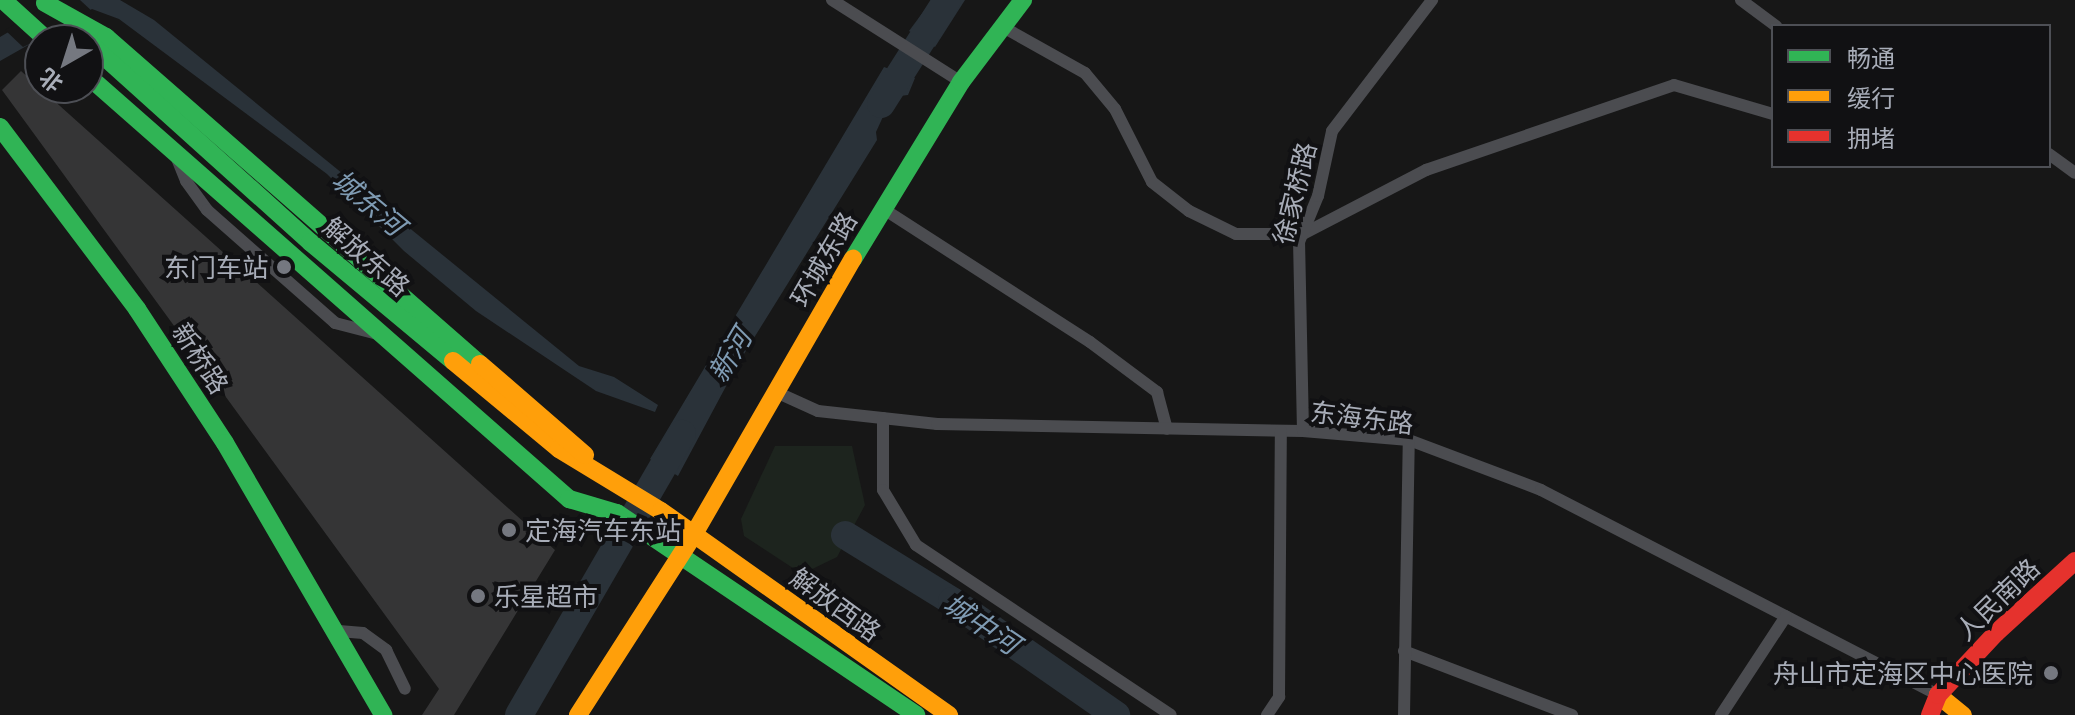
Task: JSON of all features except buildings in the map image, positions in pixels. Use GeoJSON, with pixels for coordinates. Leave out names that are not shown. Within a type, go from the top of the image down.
{"type":"FeatureCollection","features":[{"type":"Feature","properties":{"kind":"street"},"geometry":{"type":"LineString","coordinates":[[3,0],[29,24]]}},
{"type":"Feature","properties":{"kind":"street"},"geometry":{"type":"LineString","coordinates":[[832,0],[961,82]]}},
{"type":"Feature","properties":{"kind":"street","name":"环城东路"},"geometry":{"type":"LineString","coordinates":[[578,715],[694,534],[882,208],[961,82],[1023,0]]}},
{"type":"Feature","properties":{"kind":"street","name":"徐家桥路"},"geometry":{"type":"LineString","coordinates":[[1303,431],[1303,234],[1318,196],[1332,131],[1432,0]]}},
{"type":"Feature","properties":{"kind":"street"},"geometry":{"type":"LineString","coordinates":[[1741,0],[1773,24]]}},
{"type":"Feature","properties":{"kind":"street"},"geometry":{"type":"LineString","coordinates":[[45,1],[106,37],[623,486]]}},
{"type":"Feature","properties":{"kind":"street","name":"解放东路"},"geometry":{"type":"LineString","coordinates":[[45,1],[69,24]]}},
{"type":"Feature","properties":{"kind":"street"},"geometry":{"type":"LineString","coordinates":[[1003,27],[1085,73],[1115,109],[1152,182],[1189,211],[1236,234],[1303,234],[1426,170],[1674,85],[1771,113]]}},
{"type":"Feature","properties":{"kind":"street","name":"解放东路"},"geometry":{"type":"LineString","coordinates":[[104,56],[396,315],[559,449],[623,486]]}},
{"type":"Feature","properties":{"kind":"street"},"geometry":{"type":"LineString","coordinates":[[104,90],[569,499],[617,513],[916,715]]}},
{"type":"Feature","properties":{"kind":"street","name":"新桥路"},"geometry":{"type":"LineString","coordinates":[[0,127],[137,309],[339,631],[383,715]]}},
{"type":"Feature","properties":{"kind":"street"},"geometry":{"type":"LineString","coordinates":[[2051,155],[2075,173]]}},
{"type":"Feature","properties":{"kind":"street"},"geometry":{"type":"LineString","coordinates":[[882,208],[1090,342],[1157,392],[1167,429]]}},
{"type":"Feature","properties":{"kind":"street"},"geometry":{"type":"LineString","coordinates":[[380,335],[396,315]]}},
{"type":"Feature","properties":{"kind":"street","name":"东海东路"},"geometry":{"type":"LineString","coordinates":[[776,392],[818,411],[883,418],[1303,431],[1409,440],[1541,490],[1938,695]]}},
{"type":"Feature","properties":{"kind":"street"},"geometry":{"type":"LineString","coordinates":[[883,418],[883,490],[916,545],[1171,715]]}},
{"type":"Feature","properties":{"kind":"street"},"geometry":{"type":"LineString","coordinates":[[1267,715],[1279,697],[1281,431]]}},
{"type":"Feature","properties":{"kind":"street"},"geometry":{"type":"LineString","coordinates":[[1404,715],[1409,440]]}},
{"type":"Feature","properties":{"kind":"street","name":"解放西路"},"geometry":{"type":"LineString","coordinates":[[623,486],[949,715]]}},
{"type":"Feature","properties":{"kind":"street","name":"人民南路"},"geometry":{"type":"LineString","coordinates":[[1930,715],[1938,695],[2075,561]]}},
{"type":"Feature","properties":{"kind":"street"},"geometry":{"type":"LineString","coordinates":[[1721,715],[1786,616]]}},
{"type":"Feature","properties":{"kind":"street"},"geometry":{"type":"LineString","coordinates":[[339,631],[363,633],[386,650],[405,689]]}},
{"type":"Feature","properties":{"kind":"street"},"geometry":{"type":"LineString","coordinates":[[1404,651],[1572,715]]}},
{"type":"Feature","properties":{"kind":"street"},"geometry":{"type":"LineString","coordinates":[[1938,695],[1963,715]]}},
{"type":"Feature","properties":{"kind":"shaded area"},"geometry":{"type":"Polygon","coordinates":[[[775,446],[852,446],[865,505],[837,557],[802,574],[744,536],[741,519],[775,446]]]}},
{"type":"Feature","properties":{"kind":"water","name":"城东河"},"geometry":{"type":"Polygon","coordinates":[[[63,0],[120,0],[154,20],[579,366],[614,377],[658,405],[655,412],[596,391],[476,311],[404,251],[327,174],[119,19],[92,9],[65,24],[24,24],[24,47],[0,61],[0,37],[63,0]]]}},
{"type":"Feature","properties":{"kind":"water"},"geometry":{"type":"Polygon","coordinates":[[[932,0],[965,0],[935,47],[909,31],[932,0]]]}},
{"type":"Feature","properties":{"kind":"water","name":"新河"},"geometry":{"type":"Polygon","coordinates":[[[884,67],[915,78],[908,95],[892,97],[876,132],[877,140],[739,362],[678,476],[650,459],[884,67]]]}},
{"type":"Feature","properties":{"kind":"pier"},"geometry":{"type":"Polygon","coordinates":[[[55,0],[80,0],[94,13],[71,24],[24,24],[23,47],[5,30],[55,0]]]}},
{"type":"Feature","properties":{"kind":"waterway","name":"新河"},"geometry":{"type":"LineString","coordinates":[[881,104],[947,0]]}},
{"type":"Feature","properties":{"kind":"waterway","name":"新河"},"geometry":{"type":"LineString","coordinates":[[519,715],[682,434]]}},
{"type":"Feature","properties":{"kind":"waterway","name":"城中河"},"geometry":{"type":"LineString","coordinates":[[845,535],[952,601],[1116,715]]}},
{"type":"Feature","properties":{"kind":"traffic: fast"},"geometry":{"type":"LineString","coordinates":[[3,0],[29,24]]}},
{"type":"Feature","properties":{"kind":"traffic: fast"},"geometry":{"type":"LineString","coordinates":[[853,259],[961,82],[1023,0]]}},
{"type":"Feature","properties":{"kind":"traffic: fast"},"geometry":{"type":"LineString","coordinates":[[45,3],[106,37],[480,364]]}},
{"type":"Feature","properties":{"kind":"traffic: fast"},"geometry":{"type":"LineString","coordinates":[[104,56],[310,242],[453,361]]}},
{"type":"Feature","properties":{"kind":"traffic: fast"},"geometry":{"type":"LineString","coordinates":[[104,90],[569,499],[617,513],[916,715]]}},
{"type":"Feature","properties":{"kind":"traffic: fast"},"geometry":{"type":"LineString","coordinates":[[0,127],[137,309],[225,443],[383,715]]}},
{"type":"Feature","properties":{"kind":"traffic: slow"},"geometry":{"type":"LineString","coordinates":[[578,715],[694,534],[853,259]]}},
{"type":"Feature","properties":{"kind":"traffic: slow"},"geometry":{"type":"LineString","coordinates":[[453,361],[559,449],[661,511],[949,715]]}},
{"type":"Feature","properties":{"kind":"traffic: slow"},"geometry":{"type":"LineString","coordinates":[[480,364],[585,455]]}},
{"type":"Feature","properties":{"kind":"traffic: slow"},"geometry":{"type":"LineString","coordinates":[[1938,695],[1963,715]]}},
{"type":"Feature","properties":{"kind":"traffic: jam"},"geometry":{"type":"LineString","coordinates":[[1930,715],[1938,695],[1996,633],[2075,561]]}},
{"type":"Feature","properties":{"kind":"place","name":"东门车站"},"geometry":{"type":"Point","coordinates":[284,267]}},
{"type":"Feature","properties":{"kind":"place","name":"定海汽车东站"},"geometry":{"type":"Point","coordinates":[509,530]}},
{"type":"Feature","properties":{"kind":"place","name":"乐星超市"},"geometry":{"type":"Point","coordinates":[478,596]}},
{"type":"Feature","properties":{"kind":"place","name":"舟山市定海区中心医院"},"geometry":{"type":"Point","coordinates":[2051,673]}}]}
